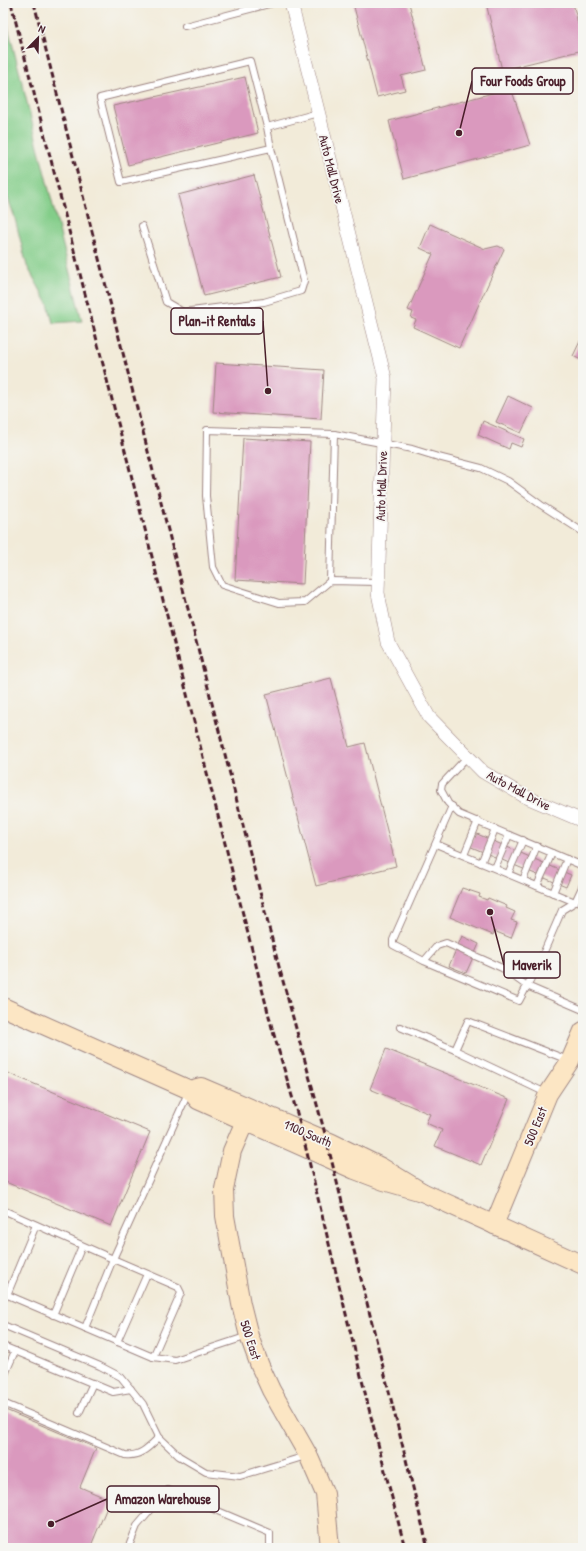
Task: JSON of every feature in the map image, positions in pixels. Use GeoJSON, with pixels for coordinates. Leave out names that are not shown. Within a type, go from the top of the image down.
{"type":"FeatureCollection","features":[{"type":"Feature","properties":{"kind":"street","name":"Auto Mall Drive"},"geometry":{"type":"LineString","coordinates":[[291,3],[385,378],[378,593],[388,642],[429,717],[483,772],[524,796],[583,821]]}},
{"type":"Feature","properties":{"kind":"street","name":"1100 South"},"geometry":{"type":"LineString","coordinates":[[3,1006],[190,1090],[198,1100],[245,1121],[355,1170],[422,1192],[583,1265]]}},
{"type":"Feature","properties":{"kind":"street","name":"500 East"},"geometry":{"type":"LineString","coordinates":[[494,1225],[548,1094],[570,1061],[583,1031]]}},
{"type":"Feature","properties":{"kind":"street","name":"1100 South"},"geometry":{"type":"LineString","coordinates":[[190,1090],[201,1087],[294,1126],[392,1173],[422,1192]]}},
{"type":"Feature","properties":{"kind":"street","name":"500 East"},"geometry":{"type":"LineString","coordinates":[[245,1121],[232,1151],[224,1189],[224,1202],[241,1304],[249,1336],[260,1366],[271,1390],[308,1455],[325,1494],[330,1548]]}},
{"type":"Feature","properties":{"kind":"lane"},"geometry":{"type":"LineString","coordinates":[[185,26],[273,3]]}},
{"type":"Feature","properties":{"kind":"lane"},"geometry":{"type":"LineString","coordinates":[[142,226],[166,302],[183,312],[264,302],[301,291],[304,281],[250,60],[100,98],[121,182],[271,148]]}},
{"type":"Feature","properties":{"kind":"lane"},"geometry":{"type":"LineString","coordinates":[[267,127],[318,113]]}},
{"type":"Feature","properties":{"kind":"lane"},"geometry":{"type":"LineString","coordinates":[[378,582],[330,581],[305,602],[279,603],[222,585],[213,567],[206,496],[206,430],[334,434],[412,449],[438,458],[481,468],[508,481],[541,505],[583,532]]}},
{"type":"Feature","properties":{"kind":"lane"},"geometry":{"type":"LineString","coordinates":[[330,581],[334,434]]}},
{"type":"Feature","properties":{"kind":"lane"},"geometry":{"type":"LineString","coordinates":[[468,756],[442,784],[441,790],[459,814],[583,866]]}},
{"type":"Feature","properties":{"kind":"lane"},"geometry":{"type":"LineString","coordinates":[[452,806],[392,945],[424,961],[519,1000],[540,961],[562,910],[574,902],[583,885]]}},
{"type":"Feature","properties":{"kind":"lane"},"geometry":{"type":"LineString","coordinates":[[464,855],[478,821]]}},
{"type":"Feature","properties":{"kind":"lane"},"geometry":{"type":"LineString","coordinates":[[481,863],[495,829]]}},
{"type":"Feature","properties":{"kind":"lane"},"geometry":{"type":"LineString","coordinates":[[495,868],[509,835]]}},
{"type":"Feature","properties":{"kind":"lane"},"geometry":{"type":"LineString","coordinates":[[508,874],[523,840]]}},
{"type":"Feature","properties":{"kind":"lane"},"geometry":{"type":"LineString","coordinates":[[436,844],[574,902]]}},
{"type":"Feature","properties":{"kind":"lane"},"geometry":{"type":"LineString","coordinates":[[523,880],[537,846]]}},
{"type":"Feature","properties":{"kind":"lane"},"geometry":{"type":"LineString","coordinates":[[537,886],[552,853]]}},
{"type":"Feature","properties":{"kind":"lane"},"geometry":{"type":"LineString","coordinates":[[553,893],[567,859]]}},
{"type":"Feature","properties":{"kind":"lane"},"geometry":{"type":"LineString","coordinates":[[424,961],[437,946],[446,943],[502,968],[527,986],[583,1010]]}},
{"type":"Feature","properties":{"kind":"lane"},"geometry":{"type":"LineString","coordinates":[[455,1050],[468,1021],[570,1061]]}},
{"type":"Feature","properties":{"kind":"lane"},"geometry":{"type":"LineString","coordinates":[[400,1026],[548,1094]]}},
{"type":"Feature","properties":{"kind":"lane"},"geometry":{"type":"LineString","coordinates":[[85,1328],[113,1260],[190,1090]]}},
{"type":"Feature","properties":{"kind":"lane"},"geometry":{"type":"LineString","coordinates":[[3,1211],[178,1288],[181,1293],[153,1357]]}},
{"type":"Feature","properties":{"kind":"lane"},"geometry":{"type":"LineString","coordinates":[[36,1225],[5,1294],[153,1357],[175,1360],[249,1336]]}},
{"type":"Feature","properties":{"kind":"lane"},"geometry":{"type":"LineString","coordinates":[[53,1315],[82,1246]]}},
{"type":"Feature","properties":{"kind":"lane"},"geometry":{"type":"LineString","coordinates":[[117,1342],[147,1274]]}},
{"type":"Feature","properties":{"kind":"lane"},"geometry":{"type":"LineString","coordinates":[[3,1325],[100,1366],[121,1377],[143,1404],[159,1437],[178,1456],[206,1472],[240,1476],[308,1455]]}},
{"type":"Feature","properties":{"kind":"lane"},"geometry":{"type":"LineString","coordinates":[[3,1346],[114,1392],[131,1389]]}},
{"type":"Feature","properties":{"kind":"lane"},"geometry":{"type":"LineString","coordinates":[[3,1380],[15,1351]]}},
{"type":"Feature","properties":{"kind":"lane"},"geometry":{"type":"LineString","coordinates":[[79,1413],[92,1383]]}},
{"type":"Feature","properties":{"kind":"lane"},"geometry":{"type":"LineString","coordinates":[[3,1403],[125,1455],[132,1456],[138,1454],[145,1450],[159,1437]]}},
{"type":"Feature","properties":{"kind":"lane"},"geometry":{"type":"LineString","coordinates":[[130,1547],[137,1526],[168,1490],[270,1533],[270,1548]]}},
{"type":"Feature","properties":{"kind":"green space"},"geometry":{"type":"Polygon","coordinates":[[[3,7],[82,321],[53,323],[48,304],[27,266],[14,215],[3,185],[3,7]]]}},
{"type":"Feature","properties":{"kind":"building"},"geometry":{"type":"Polygon","coordinates":[[[353,3],[409,3],[426,70],[401,76],[405,90],[377,97],[353,3]]]}},
{"type":"Feature","properties":{"kind":"building"},"geometry":{"type":"Polygon","coordinates":[[[486,3],[573,3],[583,44],[583,50],[502,70],[486,3]]]}},
{"type":"Feature","properties":{"kind":"building"},"geometry":{"type":"Polygon","coordinates":[[[245,77],[258,133],[128,165],[113,106],[245,77]]]}},
{"type":"Feature","properties":{"kind":"building"},"geometry":{"type":"Polygon","coordinates":[[[511,88],[530,145],[404,179],[389,121],[511,88]]]}},
{"type":"Feature","properties":{"kind":"building"},"geometry":{"type":"Polygon","coordinates":[[[254,175],[281,277],[204,296],[178,195],[254,175]]]}},
{"type":"Feature","properties":{"kind":"building"},"geometry":{"type":"Polygon","coordinates":[[[430,224],[485,249],[498,246],[504,249],[459,348],[413,327],[416,320],[411,318],[413,312],[408,310],[433,254],[420,248],[430,224]]]}},
{"type":"Feature","properties":{"kind":"building"},"geometry":{"type":"Polygon","coordinates":[[[583,335],[583,361],[573,356],[583,335]]]}},
{"type":"Feature","properties":{"kind":"building"},"geometry":{"type":"Polygon","coordinates":[[[216,363],[324,370],[321,419],[213,412],[216,363]]]}},
{"type":"Feature","properties":{"kind":"building"},"geometry":{"type":"Polygon","coordinates":[[[508,396],[533,408],[521,433],[496,422],[508,396]]]}},
{"type":"Feature","properties":{"kind":"building"},"geometry":{"type":"Polygon","coordinates":[[[483,421],[524,439],[521,447],[511,443],[509,449],[478,435],[483,421]]]}},
{"type":"Feature","properties":{"kind":"building"},"geometry":{"type":"Polygon","coordinates":[[[243,438],[310,442],[303,584],[235,580],[243,438]]]}},
{"type":"Feature","properties":{"kind":"building"},"geometry":{"type":"Polygon","coordinates":[[[331,678],[349,747],[365,743],[396,866],[316,886],[266,694],[331,678]]]}},
{"type":"Feature","properties":{"kind":"building"},"geometry":{"type":"Polygon","coordinates":[[[475,833],[571,875],[566,887],[469,846],[475,833]]]}},
{"type":"Feature","properties":{"kind":"building"},"geometry":{"type":"Polygon","coordinates":[[[462,888],[480,894],[479,897],[487,900],[488,898],[507,906],[506,908],[515,912],[511,920],[517,922],[511,938],[494,931],[493,935],[450,917],[462,888]]]}},
{"type":"Feature","properties":{"kind":"building"},"geometry":{"type":"Polygon","coordinates":[[[462,936],[479,944],[466,973],[449,966],[462,936]]]}},
{"type":"Feature","properties":{"kind":"building"},"geometry":{"type":"Polygon","coordinates":[[[386,1049],[509,1099],[481,1165],[435,1146],[442,1130],[426,1123],[430,1114],[370,1089],[386,1049]]]}},
{"type":"Feature","properties":{"kind":"building"},"geometry":{"type":"Polygon","coordinates":[[[3,1071],[150,1132],[111,1226],[3,1181],[3,1071]]]}},
{"type":"Feature","properties":{"kind":"building"},"geometry":{"type":"Polygon","coordinates":[[[3,1409],[96,1448],[80,1487],[110,1500],[90,1548],[3,1548],[3,1409]]]}},
{"type":"Feature","properties":{"kind":"railway"},"geometry":{"type":"LineString","coordinates":[[11,3],[272,1028],[299,1120],[369,1409],[405,1548]]}},
{"type":"Feature","properties":{"kind":"railway"},"geometry":{"type":"LineString","coordinates":[[34,3],[278,963],[324,1130],[428,1548]]}},
{"type":"Feature","properties":{"kind":"place","name":"Four Foods Group"},"geometry":{"type":"Point","coordinates":[459,133]}},
{"type":"Feature","properties":{"kind":"place","name":"Plan-it Rentals"},"geometry":{"type":"Point","coordinates":[268,391]}},
{"type":"Feature","properties":{"kind":"place","name":"Maverik"},"geometry":{"type":"Point","coordinates":[490,912]}},
{"type":"Feature","properties":{"kind":"place","name":"Amazon Warehouse"},"geometry":{"type":"Point","coordinates":[51,1524]}}]}
